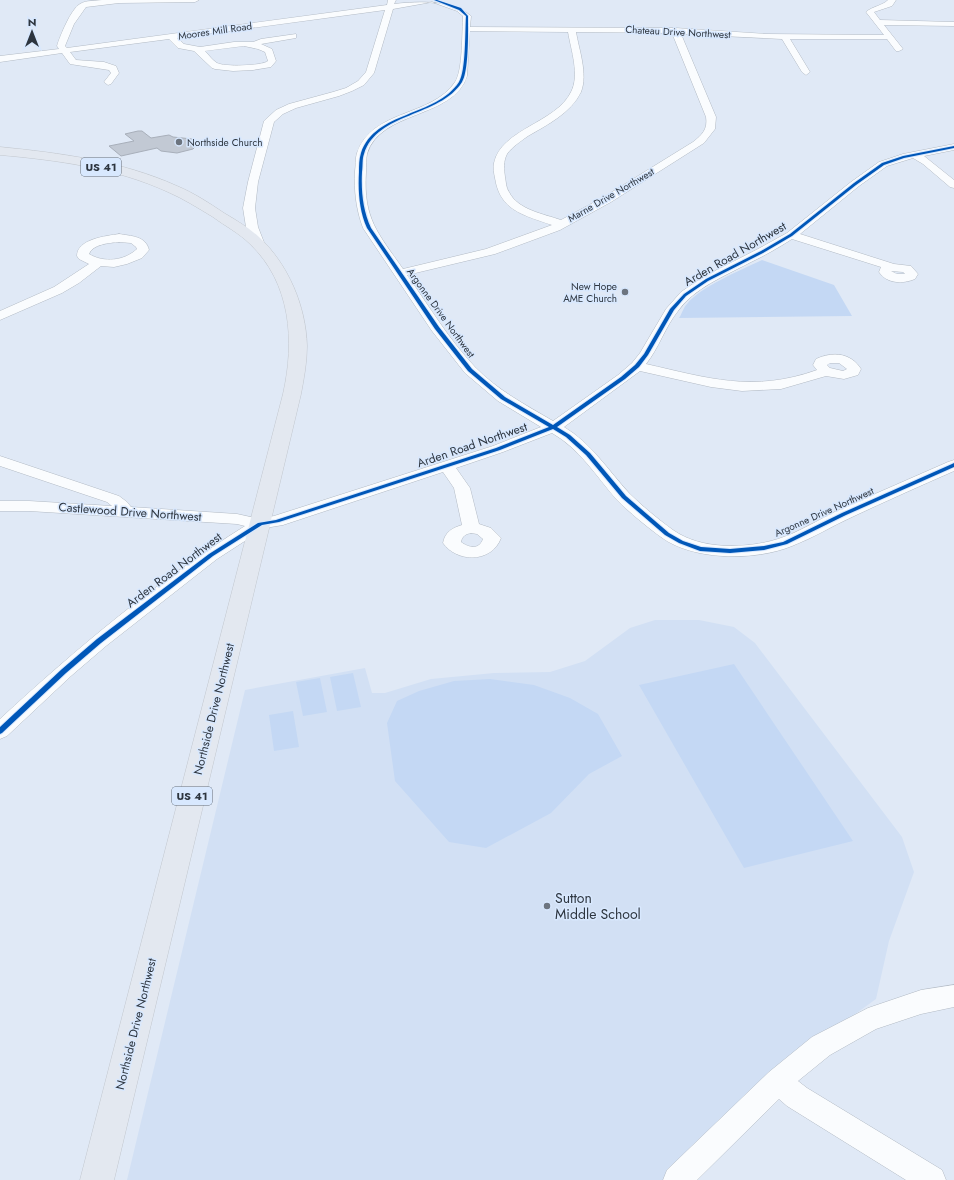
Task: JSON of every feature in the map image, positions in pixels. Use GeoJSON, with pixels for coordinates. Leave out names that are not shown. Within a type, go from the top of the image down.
{"type":"FeatureCollection","features":[{"type":"Feature","properties":{"kind":"main road","name":"US 41"},"geometry":{"type":"LineString","coordinates":[[0,151],[58,158],[109,169],[171,188],[230,223]]}},
{"type":"Feature","properties":{"kind":"main road","name":"US 41"},"geometry":{"type":"LineString","coordinates":[[0,154],[52,161],[104,172],[128,178],[196,202]]}},
{"type":"Feature","properties":{"kind":"main road","name":"Northside Drive Northwest"},"geometry":{"type":"LineString","coordinates":[[97,1180],[296,374],[299,350],[294,312],[286,288],[272,262],[259,245],[230,223]]}},
{"type":"Feature","properties":{"kind":"street"},"geometry":{"type":"LineString","coordinates":[[108,82],[115,73],[113,68],[104,65],[75,63],[63,50],[62,42],[80,7],[87,3],[107,0],[195,0]]}},
{"type":"Feature","properties":{"kind":"street","name":"Moores Mill Road"},"geometry":{"type":"LineString","coordinates":[[0,59],[171,37],[391,4],[430,0]]}},
{"type":"Feature","properties":{"kind":"street","name":"Argonne Drive Northwest"},"geometry":{"type":"LineString","coordinates":[[435,0],[455,6],[463,11],[467,16],[463,74],[458,85],[441,100],[382,128],[371,138],[364,148],[359,188],[362,212],[369,228],[437,328],[470,370],[503,398],[554,427],[579,446],[624,497],[667,534],[681,542],[700,549],[713,551],[743,551],[785,543],[844,514],[954,465]]}},
{"type":"Feature","properties":{"kind":"street"},"geometry":{"type":"LineString","coordinates":[[892,0],[889,4],[871,11],[870,14],[899,49]]}},
{"type":"Feature","properties":{"kind":"street","name":"Northside Drive Northwest"},"geometry":{"type":"LineString","coordinates":[[259,245],[252,227],[250,212],[253,182],[269,120],[276,114],[288,108],[347,90],[367,79],[391,4]]}},
{"type":"Feature","properties":{"kind":"street"},"geometry":{"type":"LineString","coordinates":[[877,22],[954,24]]}},
{"type":"Feature","properties":{"kind":"street","name":"Chateau Drive Northwest"},"geometry":{"type":"LineString","coordinates":[[466,29],[675,30],[749,36],[890,37]]}},
{"type":"Feature","properties":{"kind":"street"},"geometry":{"type":"LineString","coordinates":[[560,224],[527,211],[508,199],[501,188],[499,162],[502,153],[509,145],[558,115],[569,104],[576,93],[579,78],[571,30]]}},
{"type":"Feature","properties":{"kind":"street","name":"Marne Drive Northwest"},"geometry":{"type":"LineString","coordinates":[[400,273],[467,259],[538,234],[576,217],[697,144],[706,137],[711,129],[711,117],[675,30]]}},
{"type":"Feature","properties":{"kind":"street"},"geometry":{"type":"LineString","coordinates":[[256,44],[261,41],[293,36]]}},
{"type":"Feature","properties":{"kind":"street"},"geometry":{"type":"LineString","coordinates":[[171,37],[181,46],[198,50],[238,44],[256,44],[269,51],[272,61],[268,65],[243,68],[215,66],[198,50]]}},
{"type":"Feature","properties":{"kind":"street"},"geometry":{"type":"LineString","coordinates":[[784,37],[806,72],[815,75]]}},
{"type":"Feature","properties":{"kind":"street","name":"Arden Road Northwest"},"geometry":{"type":"LineString","coordinates":[[0,731],[64,671],[99,641],[211,555],[260,524],[277,521],[447,466],[498,449],[554,427],[623,378],[637,366],[646,355],[672,309],[686,295],[707,280],[792,235],[876,168],[893,160],[954,147]]}},
{"type":"Feature","properties":{"kind":"street"},"geometry":{"type":"LineString","coordinates":[[915,155],[927,162],[954,184]]}},
{"type":"Feature","properties":{"kind":"street"},"geometry":{"type":"LineString","coordinates":[[230,223],[244,220],[250,212]]}},
{"type":"Feature","properties":{"kind":"street"},"geometry":{"type":"LineString","coordinates":[[792,235],[892,267]]}},
{"type":"Feature","properties":{"kind":"street"},"geometry":{"type":"LineString","coordinates":[[0,316],[58,290],[75,280],[98,263]]}},
{"type":"Feature","properties":{"kind":"street"},"geometry":{"type":"LineString","coordinates":[[637,366],[711,383],[742,387],[781,385],[811,378],[825,372]]}},
{"type":"Feature","properties":{"kind":"street"},"geometry":{"type":"LineString","coordinates":[[0,461],[113,499],[121,505],[124,512]]}},
{"type":"Feature","properties":{"kind":"street"},"geometry":{"type":"LineString","coordinates":[[447,466],[462,488],[470,528]]}},
{"type":"Feature","properties":{"kind":"street","name":"Castlewood Drive Northwest"},"geometry":{"type":"LineString","coordinates":[[0,506],[237,519],[260,524]]}},
{"type":"Feature","properties":{"kind":"street"},"geometry":{"type":"LineString","coordinates":[[677,1180],[778,1082],[821,1046],[868,1020],[921,1002],[954,996]]}},
{"type":"Feature","properties":{"kind":"street"},"geometry":{"type":"LineString","coordinates":[[778,1082],[797,1097],[932,1180]]}},
{"type":"Feature","properties":{"kind":"shaded area"},"geometry":{"type":"Polygon","coordinates":[[[762,260],[834,285],[852,316],[679,318],[686,306],[701,291],[762,260]]]}},
{"type":"Feature","properties":{"kind":"shaded area","name":"Sutton Middle School"},"geometry":{"type":"Polygon","coordinates":[[[655,620],[699,620],[734,627],[755,643],[902,837],[914,872],[889,941],[876,999],[749,1091],[664,1180],[127,1180],[245,690],[365,668],[372,693],[385,693],[431,679],[494,673],[550,672],[585,661],[630,628],[655,620]]]}},
{"type":"Feature","properties":{"kind":"shaded area"},"geometry":{"type":"Polygon","coordinates":[[[734,664],[853,841],[744,868],[639,685],[734,664]]]}},
{"type":"Feature","properties":{"kind":"shaded area"},"geometry":{"type":"Polygon","coordinates":[[[353,673],[361,707],[337,711],[330,677],[353,673]]]}},
{"type":"Feature","properties":{"kind":"shaded area"},"geometry":{"type":"Polygon","coordinates":[[[320,678],[327,712],[303,716],[296,682],[320,678]]]}},
{"type":"Feature","properties":{"kind":"shaded area"},"geometry":{"type":"Polygon","coordinates":[[[490,679],[534,685],[570,698],[598,714],[622,756],[589,774],[551,813],[486,848],[449,842],[395,781],[387,723],[397,701],[419,691],[454,681],[490,679]]]}},
{"type":"Feature","properties":{"kind":"shaded area"},"geometry":{"type":"Polygon","coordinates":[[[293,711],[299,747],[274,751],[269,715],[293,711]]]}},
{"type":"Feature","properties":{"kind":"building","name":"Northside Church"},"geometry":{"type":"Polygon","coordinates":[[[142,131],[151,138],[169,135],[173,137],[192,139],[199,143],[193,149],[177,153],[161,151],[157,148],[121,156],[109,146],[134,141],[125,134],[142,131]]]}},
{"type":"Feature","properties":{"kind":"cycle path"},"geometry":{"type":"LineString","coordinates":[[435,0],[460,9],[467,16],[463,76],[452,92],[440,101],[394,121],[380,130],[369,140],[362,154],[360,192],[365,219],[369,228],[437,328],[470,370],[503,398],[568,436],[588,454],[624,497],[667,534],[681,542],[700,549],[730,551],[764,548],[785,543],[844,514],[954,465]]}},
{"type":"Feature","properties":{"kind":"cycle path"},"geometry":{"type":"LineString","coordinates":[[0,731],[64,671],[99,641],[211,555],[260,524],[277,521],[498,449],[554,427],[623,378],[637,366],[646,355],[672,309],[685,295],[707,280],[762,252],[791,235],[855,184],[883,164],[903,157],[954,147]]}},
{"type":"Feature","properties":{"kind":"place","name":"Northside Church"},"geometry":{"type":"Point","coordinates":[179,142]}},
{"type":"Feature","properties":{"kind":"place","name":"New Hope AME Church"},"geometry":{"type":"Point","coordinates":[625,292]}},
{"type":"Feature","properties":{"kind":"place","name":"Sutton Middle School"},"geometry":{"type":"Point","coordinates":[547,906]}}]}
